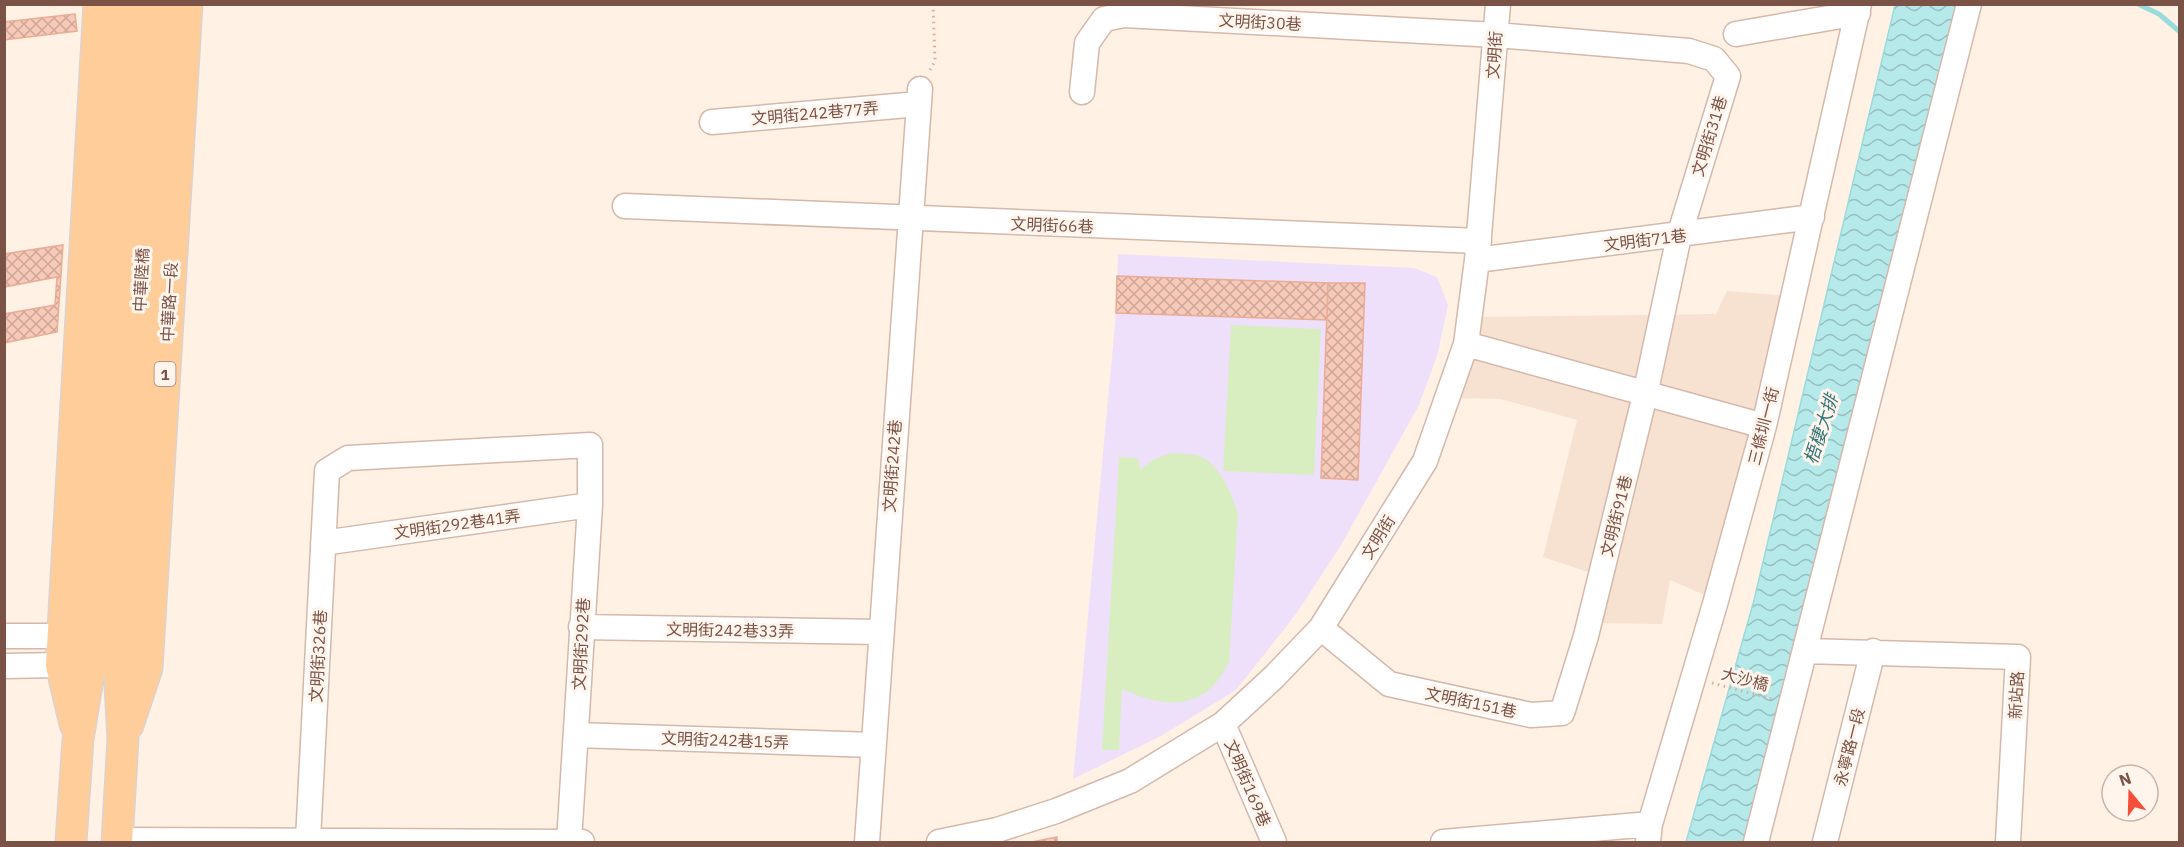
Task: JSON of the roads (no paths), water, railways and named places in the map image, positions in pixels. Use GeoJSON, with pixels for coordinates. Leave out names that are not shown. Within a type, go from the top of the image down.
{"type":"FeatureCollection","features":[{"type":"Feature","properties":{"kind":"main road","name":"1"},"geometry":{"type":"LineString","coordinates":[[78,738],[62,651],[99,4]]}},
{"type":"Feature","properties":{"kind":"main road","name":"中華陸橋"},"geometry":{"type":"LineString","coordinates":[[111,554],[128,4]]}},
{"type":"Feature","properties":{"kind":"main road","name":"中華陸橋"},"geometry":{"type":"LineString","coordinates":[[111,554],[157,4]]}},
{"type":"Feature","properties":{"kind":"main road","name":"中華路一段"},"geometry":{"type":"LineString","coordinates":[[123,739],[147,668],[187,4]]}},
{"type":"Feature","properties":{"kind":"main road","name":"1"},"geometry":{"type":"LineString","coordinates":[[71,843],[78,738],[111,554]]}},
{"type":"Feature","properties":{"kind":"main road","name":"中華路一段"},"geometry":{"type":"LineString","coordinates":[[111,554],[123,739],[117,841]]}},
{"type":"Feature","properties":{"kind":"street","name":"文明街"},"geometry":{"type":"LineString","coordinates":[[939,843],[997,831],[1130,781],[1223,724],[1274,677],[1321,628],[1425,461],[1466,344],[1478,250],[1498,4]]}},
{"type":"Feature","properties":{"kind":"street"},"geometry":{"type":"LineString","coordinates":[[1756,843],[1969,4]]}},
{"type":"Feature","properties":{"kind":"street"},"geometry":{"type":"LineString","coordinates":[[1736,34],[1858,9]]}},
{"type":"Feature","properties":{"kind":"street","name":"三條圳一街"},"geometry":{"type":"LineString","coordinates":[[1649,833],[1764,426],[1858,9]]}},
{"type":"Feature","properties":{"kind":"street","name":"文明街30巷"},"geometry":{"type":"LineString","coordinates":[[1082,92],[1087,43],[1104,19],[1124,15],[1496,35]]}},
{"type":"Feature","properties":{"kind":"street","name":"文明街31巷"},"geometry":{"type":"LineString","coordinates":[[1496,35],[1689,51],[1714,59],[1728,76],[1678,236],[1645,395]]}},
{"type":"Feature","properties":{"kind":"street","name":"文明街242巷77弄"},"geometry":{"type":"LineString","coordinates":[[712,122],[919,97]]}},
{"type":"Feature","properties":{"kind":"street","name":"文明街242巷"},"geometry":{"type":"LineString","coordinates":[[867,843],[919,97]]}},
{"type":"Feature","properties":{"kind":"street","name":"文明街66巷"},"geometry":{"type":"LineString","coordinates":[[626,206],[1478,250]]}},
{"type":"Feature","properties":{"kind":"street","name":"文明街71巷"},"geometry":{"type":"LineString","coordinates":[[1478,250],[1678,236],[1812,217]]}},
{"type":"Feature","properties":{"kind":"street"},"geometry":{"type":"LineString","coordinates":[[1466,344],[1764,426]]}},
{"type":"Feature","properties":{"kind":"street","name":"文明街91巷"},"geometry":{"type":"LineString","coordinates":[[1586,636],[1645,395]]}},
{"type":"Feature","properties":{"kind":"street","name":"文明街326巷"},"geometry":{"type":"LineString","coordinates":[[308,840],[327,471],[348,458],[590,445]]}},
{"type":"Feature","properties":{"kind":"street","name":"文明街292巷"},"geometry":{"type":"LineString","coordinates":[[569,842],[580,627],[590,505],[590,445]]}},
{"type":"Feature","properties":{"kind":"street","name":"文明街292巷41弄"},"geometry":{"type":"LineString","coordinates":[[323,543],[590,505]]}},
{"type":"Feature","properties":{"kind":"street","name":"文明街242巷33弄"},"geometry":{"type":"LineString","coordinates":[[580,627],[880,632]]}},
{"type":"Feature","properties":{"kind":"street","name":"文明街151巷"},"geometry":{"type":"LineString","coordinates":[[1321,628],[1389,684],[1531,715],[1562,713],[1586,636]]}},
{"type":"Feature","properties":{"kind":"street"},"geometry":{"type":"LineString","coordinates":[[4,636],[62,651]]}},
{"type":"Feature","properties":{"kind":"street"},"geometry":{"type":"LineString","coordinates":[[4,666],[62,651]]}},
{"type":"Feature","properties":{"kind":"street"},"geometry":{"type":"LineString","coordinates":[[1805,651],[1873,651]]}},
{"type":"Feature","properties":{"kind":"street","name":"永寧路一段"},"geometry":{"type":"LineString","coordinates":[[1825,843],[1873,651]]}},
{"type":"Feature","properties":{"kind":"street","name":"新站路"},"geometry":{"type":"LineString","coordinates":[[1873,651],[2018,657],[2008,843]]}},
{"type":"Feature","properties":{"kind":"street","name":"文明街169巷"},"geometry":{"type":"LineString","coordinates":[[1223,724],[1274,843]]}},
{"type":"Feature","properties":{"kind":"street","name":"文明街242巷15弄"},"geometry":{"type":"LineString","coordinates":[[576,735],[873,745]]}},
{"type":"Feature","properties":{"kind":"street"},"geometry":{"type":"LineString","coordinates":[[1443,843],[1649,833]]}},
{"type":"Feature","properties":{"kind":"street"},"geometry":{"type":"LineString","coordinates":[[117,841],[308,840],[582,843]]}},
{"type":"Feature","properties":{"kind":"water","name":"梧棲大排"},"geometry":{"type":"Polygon","coordinates":[[[1895,5],[1960,5],[1746,842],[1686,842],[1754,600],[1895,5]]]}},
{"type":"Feature","properties":{"kind":"waterway"},"geometry":{"type":"LineString","coordinates":[[2138,4],[2159,14],[2180,32]]}}]}
